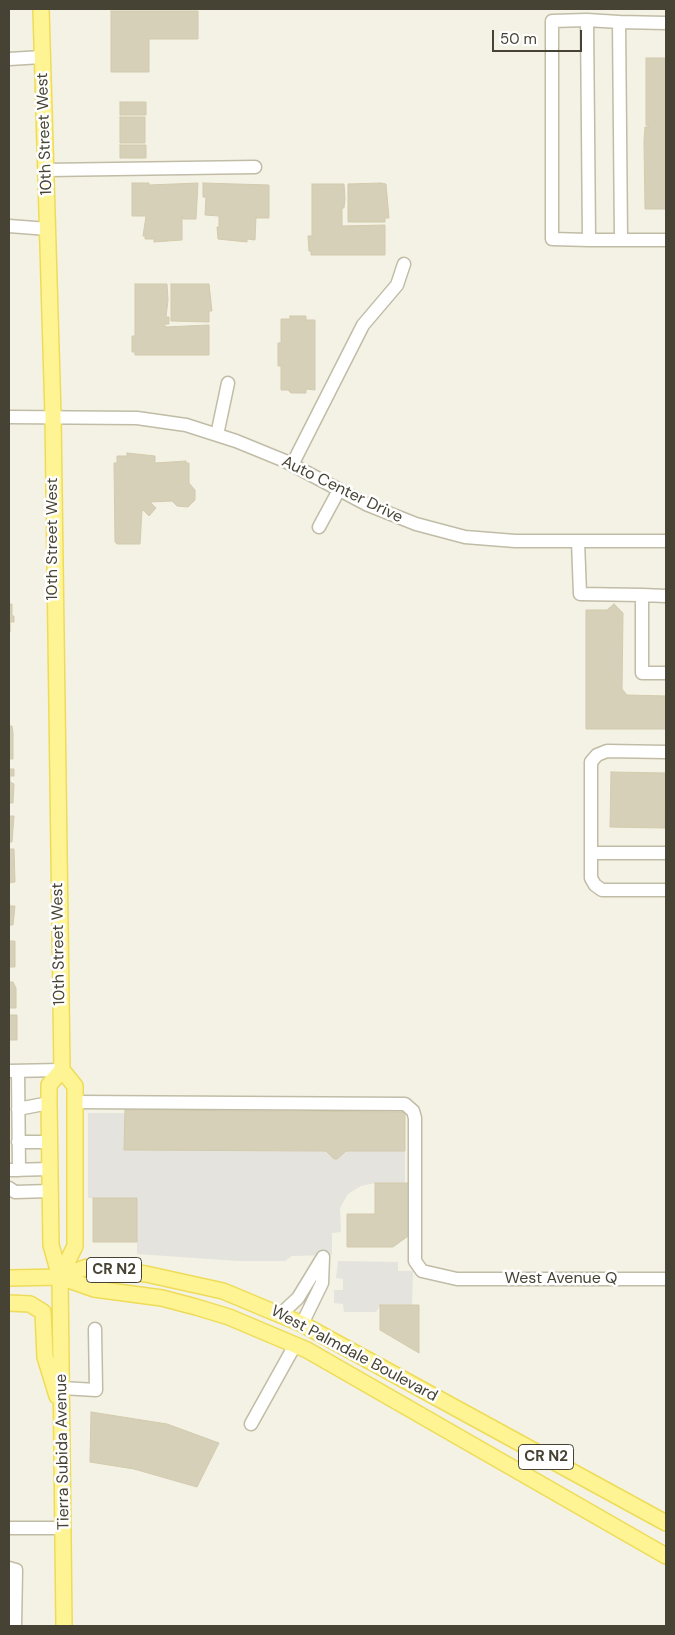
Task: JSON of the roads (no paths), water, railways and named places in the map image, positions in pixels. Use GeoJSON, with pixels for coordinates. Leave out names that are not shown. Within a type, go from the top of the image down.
{"type":"FeatureCollection","features":[{"type":"Feature","properties":{"kind":"main road","name":"10th Street West"},"geometry":{"type":"LineString","coordinates":[[41,9],[53,416],[62,1070]]}},
{"type":"Feature","properties":{"kind":"main road"},"geometry":{"type":"LineString","coordinates":[[62,1070],[75,1086],[75,1246],[60,1277],[51,1245],[49,1085],[62,1070]]}},
{"type":"Feature","properties":{"kind":"main road","name":"West Palmdale Boulevard"},"geometry":{"type":"LineString","coordinates":[[60,1277],[87,1267],[146,1274],[223,1291],[282,1313],[666,1523]]}},
{"type":"Feature","properties":{"kind":"main road","name":"CR N2"},"geometry":{"type":"LineString","coordinates":[[9,1278],[60,1277]]}},
{"type":"Feature","properties":{"kind":"main road","name":"West Palmdale Boulevard"},"geometry":{"type":"LineString","coordinates":[[60,1277],[94,1289],[162,1298],[196,1307],[229,1317],[295,1345],[666,1556]]}},
{"type":"Feature","properties":{"kind":"main road","name":"Tierra Subida Avenue"},"geometry":{"type":"LineString","coordinates":[[60,1277],[64,1626]]}},
{"type":"Feature","properties":{"kind":"main road"},"geometry":{"type":"LineString","coordinates":[[9,1303],[30,1304],[44,1312],[45,1358],[62,1414]]}},
{"type":"Feature","properties":{"kind":"main road"},"geometry":{"type":"LineString","coordinates":[[295,1345],[302,1324]]}},
{"type":"Feature","properties":{"kind":"street"},"geometry":{"type":"LineString","coordinates":[[587,20],[589,240]]}},
{"type":"Feature","properties":{"kind":"street"},"geometry":{"type":"LineString","coordinates":[[666,23],[587,20],[552,21],[552,239],[666,240]]}},
{"type":"Feature","properties":{"kind":"street"},"geometry":{"type":"LineString","coordinates":[[619,22],[621,240]]}},
{"type":"Feature","properties":{"kind":"street"},"geometry":{"type":"LineString","coordinates":[[9,59],[42,57]]}},
{"type":"Feature","properties":{"kind":"street"},"geometry":{"type":"LineString","coordinates":[[46,170],[255,167]]}},
{"type":"Feature","properties":{"kind":"street"},"geometry":{"type":"LineString","coordinates":[[9,226],[48,229]]}},
{"type":"Feature","properties":{"kind":"street"},"geometry":{"type":"LineString","coordinates":[[292,465],[362,325],[397,285],[404,264]]}},
{"type":"Feature","properties":{"kind":"street"},"geometry":{"type":"LineString","coordinates":[[217,435],[228,383]]}},
{"type":"Feature","properties":{"kind":"street","name":"Auto Center Drive"},"geometry":{"type":"LineString","coordinates":[[9,417],[137,418],[186,425],[217,435],[292,465],[368,505],[416,524],[465,536],[515,541],[666,541]]}},
{"type":"Feature","properties":{"kind":"street"},"geometry":{"type":"LineString","coordinates":[[319,527],[339,490]]}},
{"type":"Feature","properties":{"kind":"street"},"geometry":{"type":"LineString","coordinates":[[578,541],[580,594],[666,596]]}},
{"type":"Feature","properties":{"kind":"street"},"geometry":{"type":"LineString","coordinates":[[642,595],[642,674],[666,674]]}},
{"type":"Feature","properties":{"kind":"street"},"geometry":{"type":"LineString","coordinates":[[666,752],[607,751],[597,755],[591,762],[591,878],[602,890],[666,890]]}},
{"type":"Feature","properties":{"kind":"street"},"geometry":{"type":"LineString","coordinates":[[591,853],[666,853]]}},
{"type":"Feature","properties":{"kind":"street"},"geometry":{"type":"LineString","coordinates":[[50,1169],[14,1170],[18,1142],[18,1109],[13,1070],[62,1070]]}},
{"type":"Feature","properties":{"kind":"street","name":"West Avenue Q"},"geometry":{"type":"LineString","coordinates":[[75,1102],[405,1104],[413,1111],[415,1118],[415,1261],[422,1271],[457,1279],[666,1279]]}},
{"type":"Feature","properties":{"kind":"street"},"geometry":{"type":"LineString","coordinates":[[18,1109],[49,1103]]}},
{"type":"Feature","properties":{"kind":"street"},"geometry":{"type":"LineString","coordinates":[[18,1142],[49,1142]]}},
{"type":"Feature","properties":{"kind":"street"},"geometry":{"type":"LineString","coordinates":[[9,1188],[15,1192],[50,1192]]}},
{"type":"Feature","properties":{"kind":"street"},"geometry":{"type":"LineString","coordinates":[[282,1313],[298,1298],[323,1256],[322,1283],[302,1324]]}},
{"type":"Feature","properties":{"kind":"street"},"geometry":{"type":"LineString","coordinates":[[62,1388],[96,1390],[95,1329]]}},
{"type":"Feature","properties":{"kind":"street"},"geometry":{"type":"LineString","coordinates":[[251,1424],[295,1345]]}},
{"type":"Feature","properties":{"kind":"street"},"geometry":{"type":"LineString","coordinates":[[9,1528],[63,1528]]}},
{"type":"Feature","properties":{"kind":"street"},"geometry":{"type":"LineString","coordinates":[[9,1568],[16,1570],[15,1626]]}}]}
